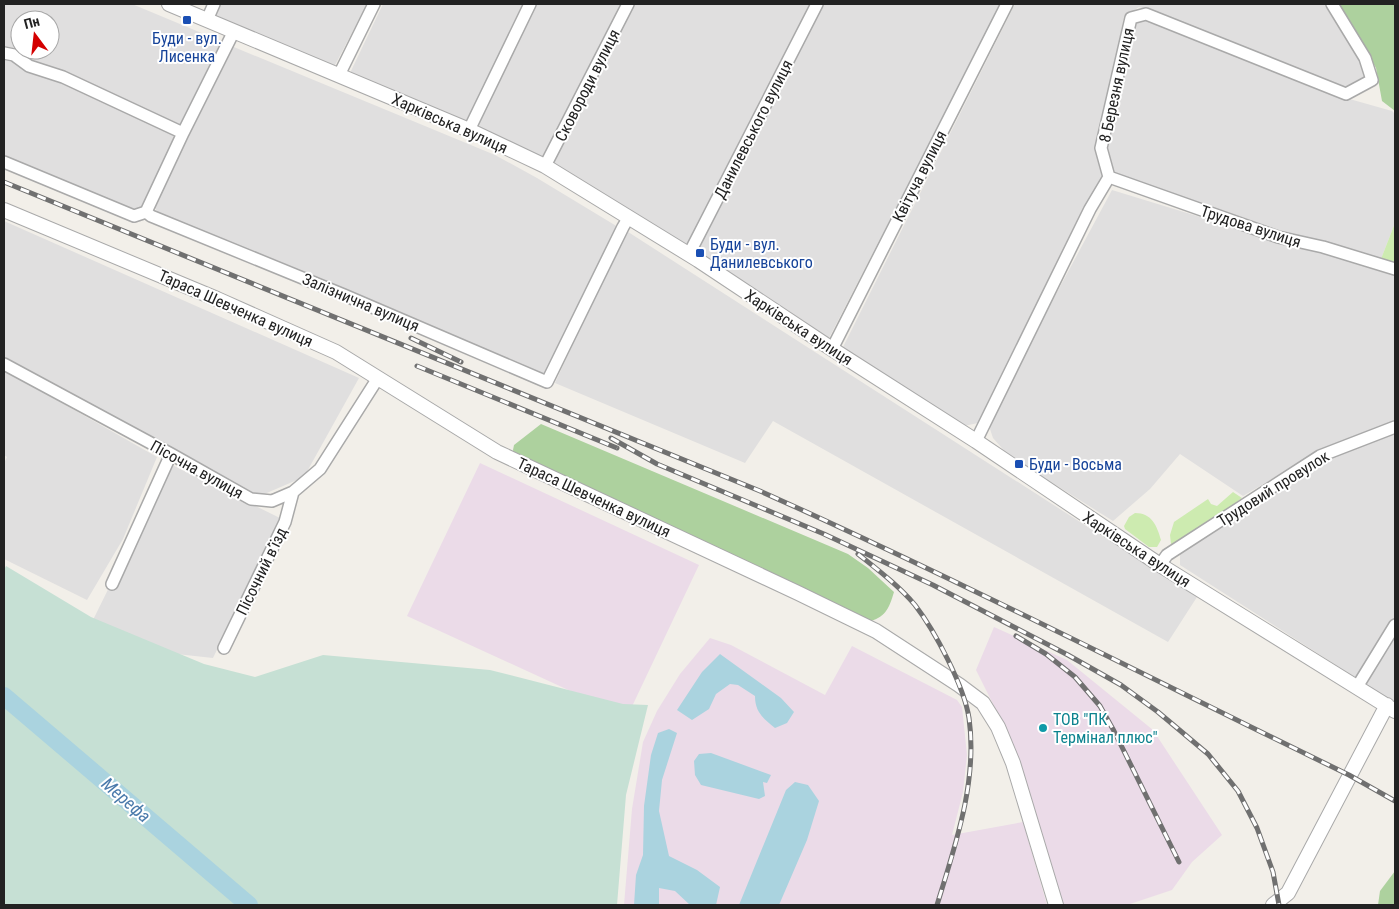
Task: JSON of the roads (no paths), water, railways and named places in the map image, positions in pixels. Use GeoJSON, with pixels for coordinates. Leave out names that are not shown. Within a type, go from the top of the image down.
{"type":"FeatureCollection","features":[{"type":"Feature","properties":{"kind":"street","name":"Харківська вулиця"},"geometry":{"type":"LineString","coordinates":[[169,4],[469,130],[545,166],[689,254],[832,349],[976,441],[1160,565],[1391,708]]}},
{"type":"Feature","properties":{"kind":"street"},"geometry":{"type":"LineString","coordinates":[[207,20],[214,4]]}},
{"type":"Feature","properties":{"kind":"street"},"geometry":{"type":"LineString","coordinates":[[339,75],[374,4]]}},
{"type":"Feature","properties":{"kind":"street"},"geometry":{"type":"LineString","coordinates":[[469,130],[530,4]]}},
{"type":"Feature","properties":{"kind":"street","name":"Сковороди вулиця"},"geometry":{"type":"LineString","coordinates":[[545,166],[628,4]]}},
{"type":"Feature","properties":{"kind":"street","name":"Данилевського вулиця"},"geometry":{"type":"LineString","coordinates":[[689,254],[817,4]]}},
{"type":"Feature","properties":{"kind":"street","name":"Квітуча вулиця"},"geometry":{"type":"LineString","coordinates":[[832,349],[1007,4]]}},
{"type":"Feature","properties":{"kind":"street","name":"8 Березня вулиця"},"geometry":{"type":"LineString","coordinates":[[1109,177],[1101,148],[1130,18],[1146,14],[1346,94],[1372,80],[1365,58],[1332,4]]}},
{"type":"Feature","properties":{"kind":"street"},"geometry":{"type":"LineString","coordinates":[[146,212],[234,31]]}},
{"type":"Feature","properties":{"kind":"street"},"geometry":{"type":"LineString","coordinates":[[4,53],[14,55],[29,66],[63,78],[183,133]]}},
{"type":"Feature","properties":{"kind":"street","name":"Залізнична вулиця"},"geometry":{"type":"LineString","coordinates":[[4,162],[134,216],[146,212],[151,216],[416,325],[547,382],[629,216]]}},
{"type":"Feature","properties":{"kind":"street"},"geometry":{"type":"LineString","coordinates":[[976,441],[1086,218],[1109,177]]}},
{"type":"Feature","properties":{"kind":"street","name":"Трудова вулиця"},"geometry":{"type":"LineString","coordinates":[[1109,177],[1278,237],[1323,247],[1395,269]]}},
{"type":"Feature","properties":{"kind":"street","name":"Тараса Шевченка вулиця"},"geometry":{"type":"LineString","coordinates":[[4,210],[234,306],[336,352],[497,452],[876,630],[960,685],[983,703],[998,727],[1013,763],[1056,905]]}},
{"type":"Feature","properties":{"kind":"street","name":"Пісочна вулиця"},"geometry":{"type":"LineString","coordinates":[[4,364],[251,499],[272,501],[293,492],[320,469],[378,378]]}},
{"type":"Feature","properties":{"kind":"street","name":"Трудовий провулок"},"geometry":{"type":"LineString","coordinates":[[1160,565],[1167,556],[1320,456],[1395,427]]}},
{"type":"Feature","properties":{"kind":"street"},"geometry":{"type":"LineString","coordinates":[[112,584],[171,454]]}},
{"type":"Feature","properties":{"kind":"street","name":"Пісочний в’їзд"},"geometry":{"type":"LineString","coordinates":[[224,648],[285,522],[293,492]]}},
{"type":"Feature","properties":{"kind":"street"},"geometry":{"type":"LineString","coordinates":[[1357,687],[1395,624]]}},
{"type":"Feature","properties":{"kind":"street"},"geometry":{"type":"LineString","coordinates":[[1274,905],[1288,893],[1391,708]]}},
{"type":"Feature","properties":{"kind":"water"},"geometry":{"type":"Polygon","coordinates":[[[720,654],[781,698],[794,712],[787,723],[775,728],[758,711],[755,696],[738,685],[730,684],[716,694],[709,709],[692,720],[677,710],[702,672],[720,654]]]}},
{"type":"Feature","properties":{"kind":"water"},"geometry":{"type":"Polygon","coordinates":[[[669,729],[677,733],[662,780],[659,811],[669,856],[697,870],[720,887],[716,905],[690,905],[675,891],[659,888],[659,905],[634,905],[636,875],[643,855],[644,806],[651,755],[658,733],[669,729]]]}},
{"type":"Feature","properties":{"kind":"water"},"geometry":{"type":"Polygon","coordinates":[[[711,753],[771,775],[767,783],[763,782],[765,796],[759,799],[701,785],[695,775],[694,761],[699,754],[711,753]]]}},
{"type":"Feature","properties":{"kind":"water"},"geometry":{"type":"Polygon","coordinates":[[[795,782],[808,785],[819,801],[807,840],[779,905],[739,905],[786,790],[795,782]]]}},
{"type":"Feature","properties":{"kind":"waterway","name":"Мерефа"},"geometry":{"type":"LineString","coordinates":[[4,696],[249,905]]}},
{"type":"Feature","properties":{"kind":"railway"},"geometry":{"type":"LineString","coordinates":[[4,182],[760,491],[1056,631],[1349,775],[1395,801]]}},
{"type":"Feature","properties":{"kind":"railway"},"geometry":{"type":"LineString","coordinates":[[411,338],[461,362]]}},
{"type":"Feature","properties":{"kind":"railway"},"geometry":{"type":"LineString","coordinates":[[417,366],[617,448]]}},
{"type":"Feature","properties":{"kind":"railway"},"geometry":{"type":"LineString","coordinates":[[611,438],[657,464],[824,534],[933,585],[1068,655],[1121,685],[1158,712],[1208,754],[1238,791],[1257,828],[1273,872],[1279,905]]}},
{"type":"Feature","properties":{"kind":"railway"},"geometry":{"type":"LineString","coordinates":[[858,554],[902,591],[923,616],[948,659],[961,690],[969,718],[971,742],[968,789],[957,837],[937,905]]}},
{"type":"Feature","properties":{"kind":"railway"},"geometry":{"type":"LineString","coordinates":[[1016,636],[1046,654],[1075,677],[1100,706],[1179,862]]}},
{"type":"Feature","properties":{"kind":"place","name":"Буди - вул. Лисенка"},"geometry":{"type":"Point","coordinates":[187,20]}},
{"type":"Feature","properties":{"kind":"place","name":"Буди - вул. Данилевського"},"geometry":{"type":"Point","coordinates":[700,253]}},
{"type":"Feature","properties":{"kind":"place","name":"Буди - Восьма"},"geometry":{"type":"Point","coordinates":[1019,464]}},
{"type":"Feature","properties":{"kind":"place","name":"ТОВ \"ПК Термінал плюс\""},"geometry":{"type":"Point","coordinates":[1043,728]}}]}
